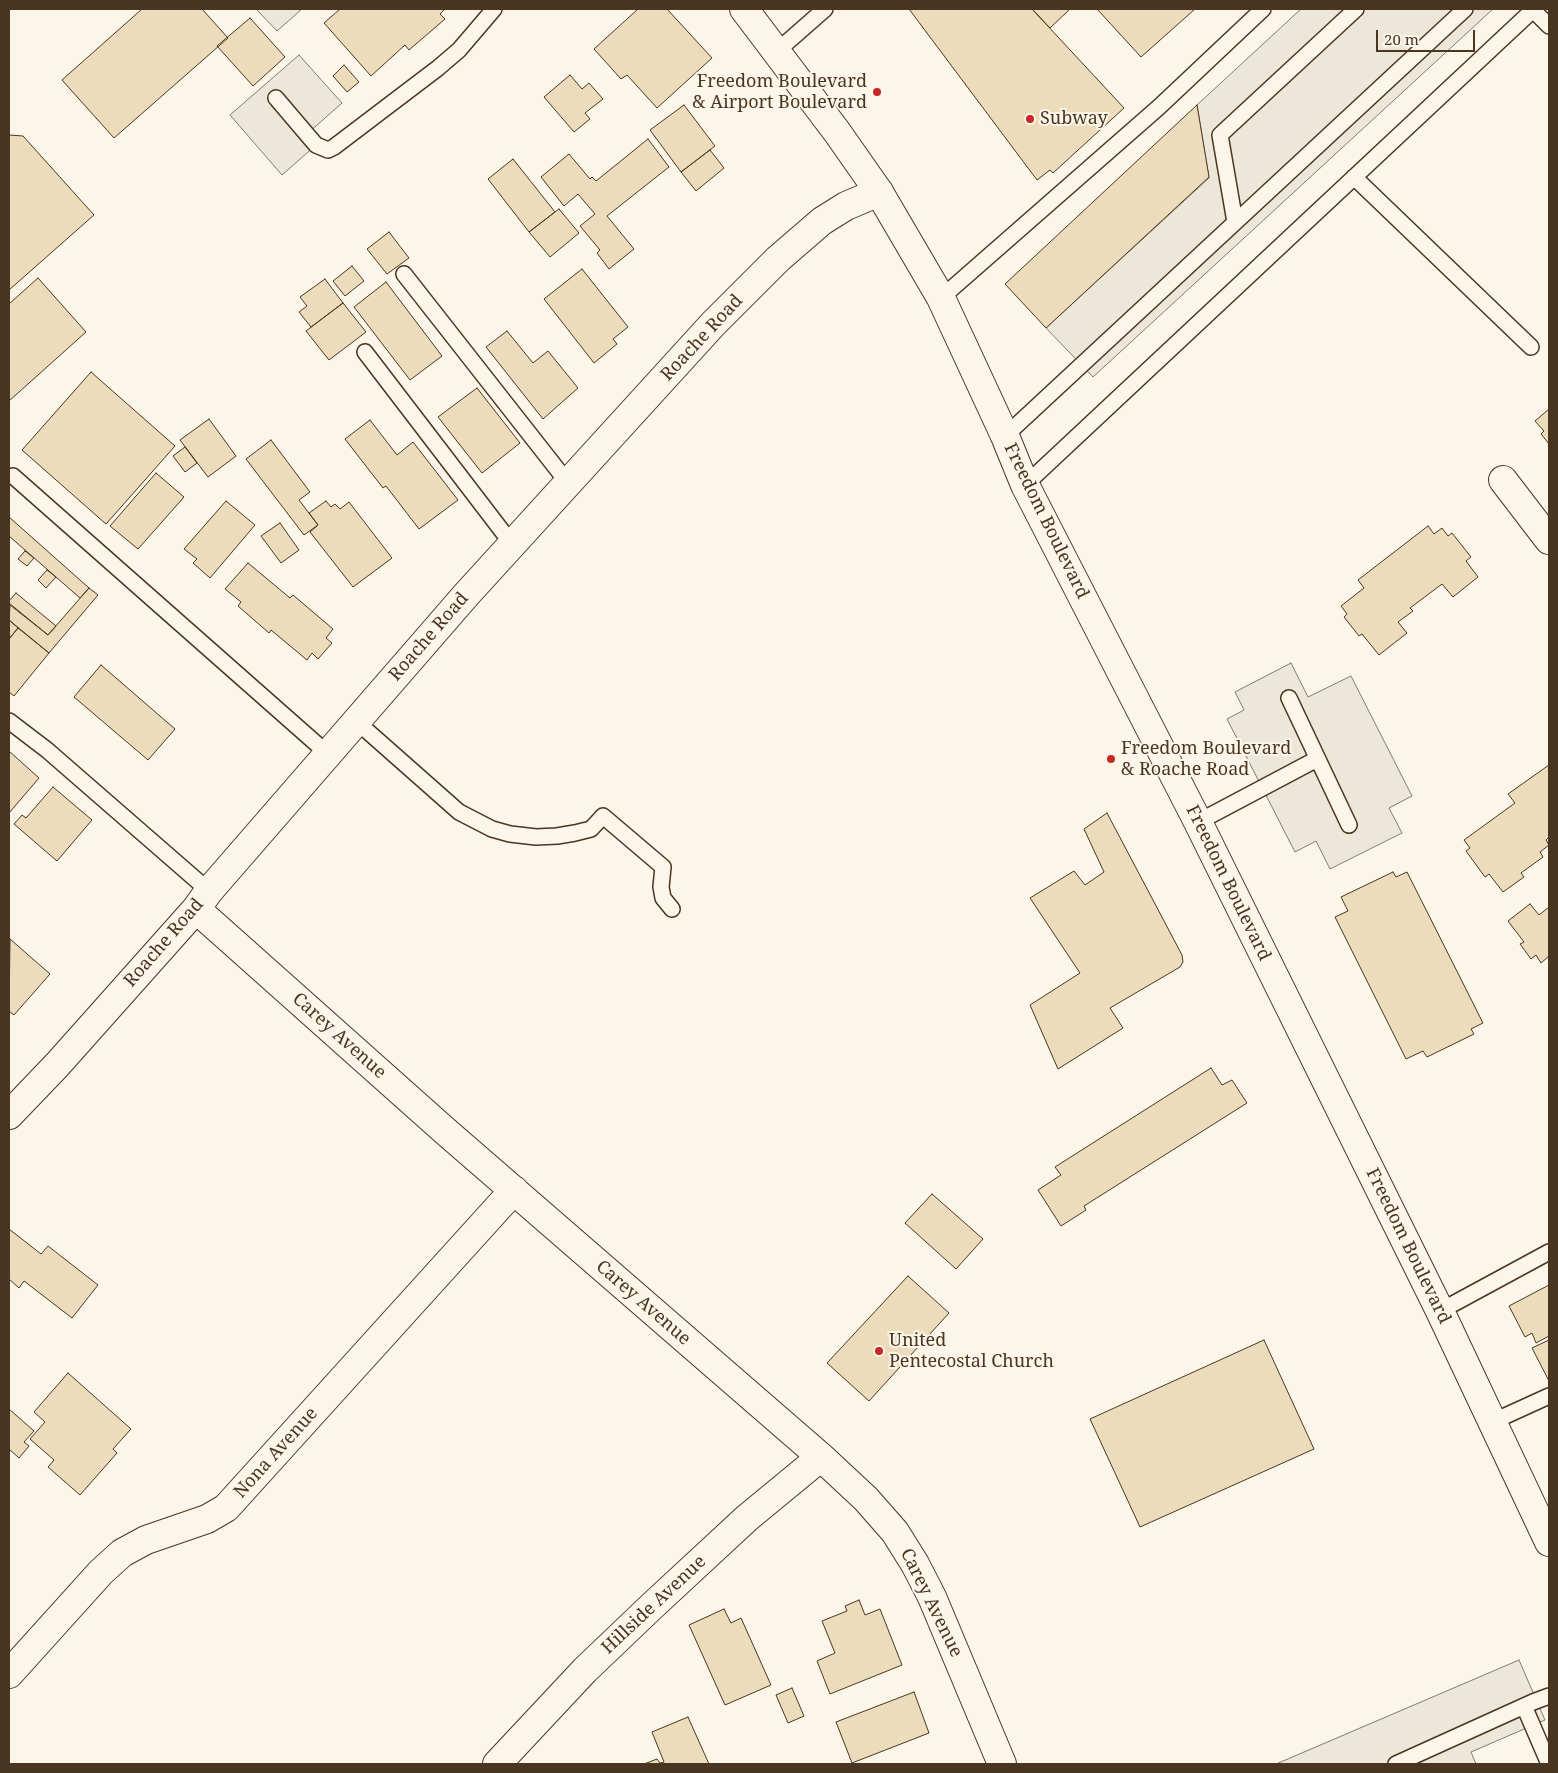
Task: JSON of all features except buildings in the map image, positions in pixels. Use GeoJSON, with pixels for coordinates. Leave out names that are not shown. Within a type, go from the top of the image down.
{"type":"FeatureCollection","features":[{"type":"Feature","properties":{"kind":"street","name":"Freedom Boulevard"},"geometry":{"type":"LineString","coordinates":[[744,9],[837,132],[878,192],[941,298],[1005,436],[1025,485],[1198,822],[1440,1311],[1549,1542]]}},
{"type":"Feature","properties":{"kind":"street","name":"Roache Road"},"geometry":{"type":"LineString","coordinates":[[9,1115],[56,1065],[202,900],[512,544],[713,324],[778,260],[822,221],[846,206],[878,192]]}},
{"type":"Feature","properties":{"kind":"street"},"geometry":{"type":"LineString","coordinates":[[1503,480],[1549,540]]}},
{"type":"Feature","properties":{"kind":"street","name":"Carey Avenue"},"geometry":{"type":"LineString","coordinates":[[202,900],[514,1190],[821,1457],[866,1499],[895,1532],[915,1564],[932,1597],[1002,1764]]}},
{"type":"Feature","properties":{"kind":"street","name":"Nona Avenue"},"geometry":{"type":"LineString","coordinates":[[9,1674],[100,1572],[122,1553],[146,1540],[206,1520],[226,1508],[514,1190]]}},
{"type":"Feature","properties":{"kind":"street","name":"Hillside Avenue"},"geometry":{"type":"LineString","coordinates":[[497,1764],[585,1670],[651,1607],[748,1518],[821,1457]]}},
{"type":"Feature","properties":{"kind":"lane"},"geometry":{"type":"LineString","coordinates":[[276,98],[316,145],[328,150],[438,68],[459,50],[494,9]]}},
{"type":"Feature","properties":{"kind":"lane"},"geometry":{"type":"LineString","coordinates":[[776,52],[825,9]]}},
{"type":"Feature","properties":{"kind":"lane"},"geometry":{"type":"LineString","coordinates":[[941,298],[1159,107],[1263,9]]}},
{"type":"Feature","properties":{"kind":"lane"},"geometry":{"type":"LineString","coordinates":[[1235,222],[1220,135],[1356,9]]}},
{"type":"Feature","properties":{"kind":"lane"},"geometry":{"type":"LineString","coordinates":[[1005,436],[1465,9]]}},
{"type":"Feature","properties":{"kind":"lane"},"geometry":{"type":"LineString","coordinates":[[1025,485],[1533,9],[1549,26]]}},
{"type":"Feature","properties":{"kind":"lane"},"geometry":{"type":"LineString","coordinates":[[1354,176],[1531,348]]}},
{"type":"Feature","properties":{"kind":"lane"},"geometry":{"type":"LineString","coordinates":[[404,274],[568,483]]}},
{"type":"Feature","properties":{"kind":"lane"},"geometry":{"type":"LineString","coordinates":[[365,352],[512,544]]}},
{"type":"Feature","properties":{"kind":"lane"},"geometry":{"type":"LineString","coordinates":[[13,476],[328,754]]}},
{"type":"Feature","properties":{"kind":"lane"},"geometry":{"type":"LineString","coordinates":[[1289,698],[1348,825]]}},
{"type":"Feature","properties":{"kind":"lane"},"geometry":{"type":"LineString","coordinates":[[356,721],[459,812],[492,829],[510,834],[536,837],[557,836],[591,829],[603,816],[663,866],[661,887],[663,898],[672,909]]}},
{"type":"Feature","properties":{"kind":"lane"},"geometry":{"type":"LineString","coordinates":[[9,722],[54,756],[202,900]]}},
{"type":"Feature","properties":{"kind":"lane"},"geometry":{"type":"LineString","coordinates":[[1198,822],[1317,759]]}},
{"type":"Feature","properties":{"kind":"lane"},"geometry":{"type":"LineString","coordinates":[[1440,1311],[1549,1252]]}},
{"type":"Feature","properties":{"kind":"lane"},"geometry":{"type":"LineString","coordinates":[[1492,1422],[1549,1396]]}},
{"type":"Feature","properties":{"kind":"lane"},"geometry":{"type":"LineString","coordinates":[[1396,1764],[1549,1696]]}},
{"type":"Feature","properties":{"kind":"lane"},"geometry":{"type":"LineString","coordinates":[[1524,1706],[1549,1764]]}},
{"type":"Feature","properties":{"kind":"shaded area"},"geometry":{"type":"Polygon","coordinates":[[[256,9],[302,9],[277,31],[256,9]]]}},
{"type":"Feature","properties":{"kind":"shaded area"},"geometry":{"type":"Polygon","coordinates":[[[1301,9],[1493,9],[1093,377],[1046,328],[1209,178],[1197,105],[1301,9]]]}},
{"type":"Feature","properties":{"kind":"shaded area"},"geometry":{"type":"Polygon","coordinates":[[[299,55],[342,103],[307,134],[316,145],[282,175],[230,115],[299,55]]]}},
{"type":"Feature","properties":{"kind":"shaded area"},"geometry":{"type":"Polygon","coordinates":[[[1291,663],[1308,697],[1351,676],[1412,796],[1389,808],[1402,833],[1330,869],[1316,841],[1295,852],[1227,719],[1244,710],[1235,692],[1291,663]]]}},
{"type":"Feature","properties":{"kind":"shaded area"},"geometry":{"type":"Polygon","coordinates":[[[1519,1660],[1545,1720],[1471,1752],[1476,1764],[1276,1764],[1519,1660]]]}},
{"type":"Feature","properties":{"kind":"place","name":"Freedom Boulevard & Airport Boulevard"},"geometry":{"type":"Point","coordinates":[877,92]}},
{"type":"Feature","properties":{"kind":"place","name":"Subway"},"geometry":{"type":"Point","coordinates":[1030,119]}},
{"type":"Feature","properties":{"kind":"place","name":"Freedom Boulevard & Roache Road"},"geometry":{"type":"Point","coordinates":[1111,759]}},
{"type":"Feature","properties":{"kind":"place","name":"United Pentecostal Church"},"geometry":{"type":"Point","coordinates":[879,1351]}}]}
